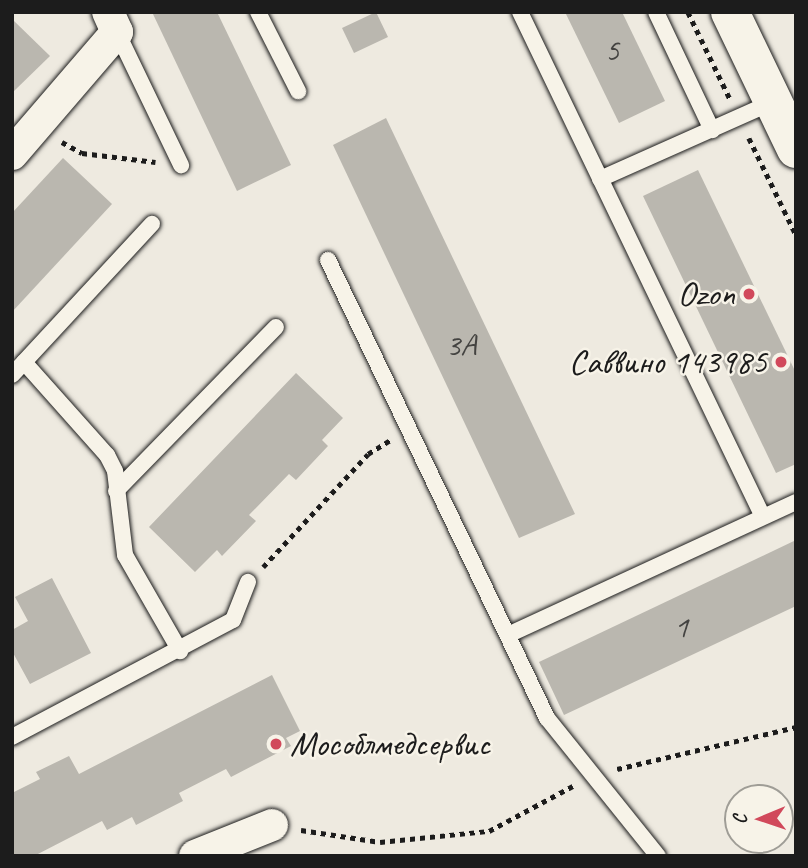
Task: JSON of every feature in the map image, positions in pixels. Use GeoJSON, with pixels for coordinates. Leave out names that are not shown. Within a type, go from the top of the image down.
{"type":"FeatureCollection","features":[{"type":"Feature","properties":{"kind":"street"},"geometry":{"type":"LineString","coordinates":[[730,12],[795,147]]}},
{"type":"Feature","properties":{"kind":"street"},"geometry":{"type":"LineString","coordinates":[[12,154],[37,128],[113,22]]}},
{"type":"Feature","properties":{"kind":"street"},"geometry":{"type":"LineString","coordinates":[[195,856],[272,825]]}},
{"type":"Feature","properties":{"kind":"lane"},"geometry":{"type":"LineString","coordinates":[[258,12],[298,91]]}},
{"type":"Feature","properties":{"kind":"lane"},"geometry":{"type":"LineString","coordinates":[[520,12],[763,517]]}},
{"type":"Feature","properties":{"kind":"lane"},"geometry":{"type":"LineString","coordinates":[[656,12],[712,130]]}},
{"type":"Feature","properties":{"kind":"lane"},"geometry":{"type":"LineString","coordinates":[[113,22],[181,165]]}},
{"type":"Feature","properties":{"kind":"lane"},"geometry":{"type":"LineString","coordinates":[[600,179],[773,102]]}},
{"type":"Feature","properties":{"kind":"lane"},"geometry":{"type":"LineString","coordinates":[[12,375],[152,224]]}},
{"type":"Feature","properties":{"kind":"lane"},"geometry":{"type":"LineString","coordinates":[[328,260],[547,718],[658,856]]}},
{"type":"Feature","properties":{"kind":"lane"},"geometry":{"type":"LineString","coordinates":[[116,491],[276,327]]}},
{"type":"Feature","properties":{"kind":"lane"},"geometry":{"type":"LineString","coordinates":[[24,362],[107,455],[115,471],[125,555],[180,651]]}},
{"type":"Feature","properties":{"kind":"lane"},"geometry":{"type":"LineString","coordinates":[[508,635],[796,502]]}},
{"type":"Feature","properties":{"kind":"lane"},"geometry":{"type":"LineString","coordinates":[[12,737],[180,651],[233,620],[248,582]]}},
{"type":"Feature","properties":{"kind":"path"},"geometry":{"type":"LineString","coordinates":[[37,128],[82,153],[181,165]]}},
{"type":"Feature","properties":{"kind":"path"},"geometry":{"type":"LineString","coordinates":[[248,582],[368,454],[409,429]]}},
{"type":"Feature","properties":{"kind":"path"},"geometry":{"type":"LineString","coordinates":[[272,825],[380,842],[489,831],[593,775],[796,727]]}},
{"type":"Feature","properties":{"kind":"building"},"geometry":{"type":"Polygon","coordinates":[[[152,12],[217,12],[291,165],[237,191],[152,12]]]}},
{"type":"Feature","properties":{"kind":"building"},"geometry":{"type":"Polygon","coordinates":[[[376,12],[388,37],[354,53],[342,28],[376,12]]]}},
{"type":"Feature","properties":{"kind":"building"},"geometry":{"type":"Polygon","coordinates":[[[565,12],[622,12],[665,101],[619,123],[565,12]]]}},
{"type":"Feature","properties":{"kind":"building"},"geometry":{"type":"Polygon","coordinates":[[[12,19],[50,56],[12,93],[12,19]]]}},
{"type":"Feature","properties":{"kind":"building"},"geometry":{"type":"Polygon","coordinates":[[[386,118],[575,514],[519,538],[333,145],[386,118]]]}},
{"type":"Feature","properties":{"kind":"building"},"geometry":{"type":"Polygon","coordinates":[[[63,158],[112,204],[12,312],[12,213],[63,158]]]}},
{"type":"Feature","properties":{"kind":"building"},"geometry":{"type":"Polygon","coordinates":[[[698,170],[796,373],[796,464],[776,473],[643,196],[698,170]]]}},
{"type":"Feature","properties":{"kind":"building"},"geometry":{"type":"Polygon","coordinates":[[[296,373],[343,418],[322,440],[328,446],[296,480],[289,474],[249,515],[256,521],[222,556],[217,550],[195,572],[149,527],[296,373]]]}},
{"type":"Feature","properties":{"kind":"building"},"geometry":{"type":"Polygon","coordinates":[[[796,540],[796,606],[564,715],[539,662],[796,540]]]}},
{"type":"Feature","properties":{"kind":"building"},"geometry":{"type":"Polygon","coordinates":[[[52,578],[91,653],[30,684],[12,651],[12,630],[28,621],[15,597],[52,578]]]}},
{"type":"Feature","properties":{"kind":"building"},"geometry":{"type":"Polygon","coordinates":[[[272,675],[300,731],[286,738],[291,746],[231,777],[226,769],[179,793],[183,801],[136,825],[132,817],[107,830],[102,821],[34,856],[12,856],[12,793],[40,779],[36,772],[69,756],[79,774],[272,675]]]}},
{"type":"Feature","properties":{"kind":"place","name":"Ozon"},"geometry":{"type":"Point","coordinates":[749,294]}},
{"type":"Feature","properties":{"kind":"place","name":"Саввино 143985"},"geometry":{"type":"Point","coordinates":[781,362]}},
{"type":"Feature","properties":{"kind":"place","name":"Мособлмедсервис"},"geometry":{"type":"Point","coordinates":[276,744]}}]}
